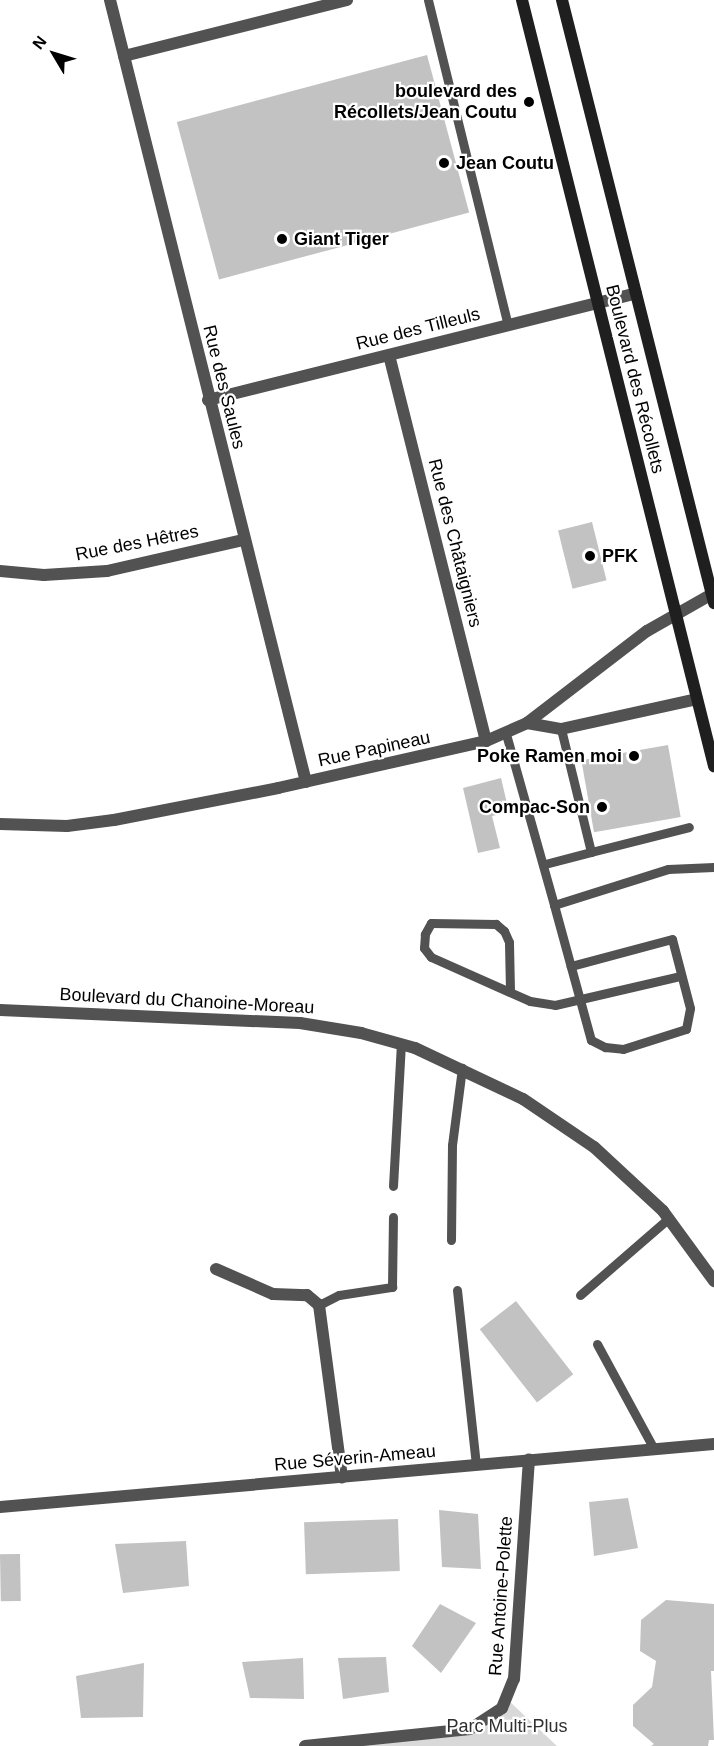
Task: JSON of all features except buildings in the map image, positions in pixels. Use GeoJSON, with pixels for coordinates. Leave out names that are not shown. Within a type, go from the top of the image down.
{"type":"FeatureCollection","features":[{"type":"Feature","properties":{"kind":"main road","name":"Boulevard des Récollets"},"geometry":{"type":"LineString","coordinates":[[522,0],[714,766]]}},
{"type":"Feature","properties":{"kind":"main road","name":"Boulevard des Récollets"},"geometry":{"type":"LineString","coordinates":[[562,0],[713,596]]}},
{"type":"Feature","properties":{"kind":"street","name":"Rue des Saules"},"geometry":{"type":"LineString","coordinates":[[110,0],[243,540],[306,782]]}},
{"type":"Feature","properties":{"kind":"street"},"geometry":{"type":"LineString","coordinates":[[124,56],[347,0]]}},
{"type":"Feature","properties":{"kind":"street","name":"Rue des Tilleuls"},"geometry":{"type":"LineString","coordinates":[[208,400],[636,293]]}},
{"type":"Feature","properties":{"kind":"street","name":"Rue des Châtaigniers"},"geometry":{"type":"LineString","coordinates":[[389,355],[486,741]]}},
{"type":"Feature","properties":{"kind":"street","name":"Rue des Hêtres"},"geometry":{"type":"LineString","coordinates":[[0,571],[44,575],[107,571],[243,540]]}},
{"type":"Feature","properties":{"kind":"street","name":"Rue Papineau"},"geometry":{"type":"LineString","coordinates":[[0,824],[43,826],[96,822],[306,782],[486,741],[527,723],[675,613],[713,596]]}},
{"type":"Feature","properties":{"kind":"street"},"geometry":{"type":"LineString","coordinates":[[527,723],[561,729],[697,699]]}},
{"type":"Feature","properties":{"kind":"street","name":"Boulevard du Chanoine-Moreau"},"geometry":{"type":"LineString","coordinates":[[0,1010],[300,1023],[401,1044],[462,1068],[532,1104],[576,1133],[626,1174],[669,1218],[714,1281]]}},
{"type":"Feature","properties":{"kind":"street"},"geometry":{"type":"LineString","coordinates":[[216,1269],[273,1294],[307,1295],[319,1305],[342,1477]]}},
{"type":"Feature","properties":{"kind":"street","name":"Rue Séverin-Ameau"},"geometry":{"type":"LineString","coordinates":[[0,1507],[714,1444]]}},
{"type":"Feature","properties":{"kind":"street","name":"Rue Antoine-Polette"},"geometry":{"type":"LineString","coordinates":[[305,1746],[470,1729],[502,1708],[514,1679],[529,1460]]}},
{"type":"Feature","properties":{"kind":"lane"},"geometry":{"type":"LineString","coordinates":[[428,0],[508,325]]}},
{"type":"Feature","properties":{"kind":"lane"},"geometry":{"type":"LineString","coordinates":[[561,729],[591,852]]}},
{"type":"Feature","properties":{"kind":"lane"},"geometry":{"type":"LineString","coordinates":[[506,734],[545,864],[571,966],[591,1040],[605,1047],[623,1048],[686,1029],[690,1008],[672,939],[571,966]]}},
{"type":"Feature","properties":{"kind":"lane"},"geometry":{"type":"LineString","coordinates":[[545,864],[689,827]]}},
{"type":"Feature","properties":{"kind":"lane"},"geometry":{"type":"LineString","coordinates":[[555,904],[668,869],[714,867]]}},
{"type":"Feature","properties":{"kind":"lane"},"geometry":{"type":"LineString","coordinates":[[510,992],[509,942],[504,931],[496,924],[431,923],[425,934],[424,948],[431,957],[510,992],[555,1005],[581,1001],[681,976]]}},
{"type":"Feature","properties":{"kind":"lane"},"geometry":{"type":"LineString","coordinates":[[393,1186],[401,1044]]}},
{"type":"Feature","properties":{"kind":"lane"},"geometry":{"type":"LineString","coordinates":[[451,1240],[452,1145],[462,1068]]}},
{"type":"Feature","properties":{"kind":"lane"},"geometry":{"type":"LineString","coordinates":[[319,1305],[339,1295],[392,1287],[393,1217]]}},
{"type":"Feature","properties":{"kind":"lane"},"geometry":{"type":"LineString","coordinates":[[580,1295],[669,1218]]}},
{"type":"Feature","properties":{"kind":"lane"},"geometry":{"type":"LineString","coordinates":[[457,1290],[476,1465]]}},
{"type":"Feature","properties":{"kind":"lane"},"geometry":{"type":"LineString","coordinates":[[597,1344],[654,1449]]}},
{"type":"Feature","properties":{"kind":"green space","name":"Parc Multi-Plus"},"geometry":{"type":"Polygon","coordinates":[[[509,1701],[557,1746],[339,1746],[459,1736],[509,1701]]]}},
{"type":"Feature","properties":{"kind":"place","name":"boulevard des Récollets/Jean Coutu"},"geometry":{"type":"Point","coordinates":[529,102]}},
{"type":"Feature","properties":{"kind":"place","name":"Jean Coutu"},"geometry":{"type":"Point","coordinates":[444,163]}},
{"type":"Feature","properties":{"kind":"place","name":"Giant Tiger"},"geometry":{"type":"Point","coordinates":[282,239]}},
{"type":"Feature","properties":{"kind":"place","name":"PFK"},"geometry":{"type":"Point","coordinates":[590,556]}},
{"type":"Feature","properties":{"kind":"place","name":"Poke Ramen moi"},"geometry":{"type":"Point","coordinates":[634,756]}},
{"type":"Feature","properties":{"kind":"place","name":"Compac-Son"},"geometry":{"type":"Point","coordinates":[602,807]}}]}
